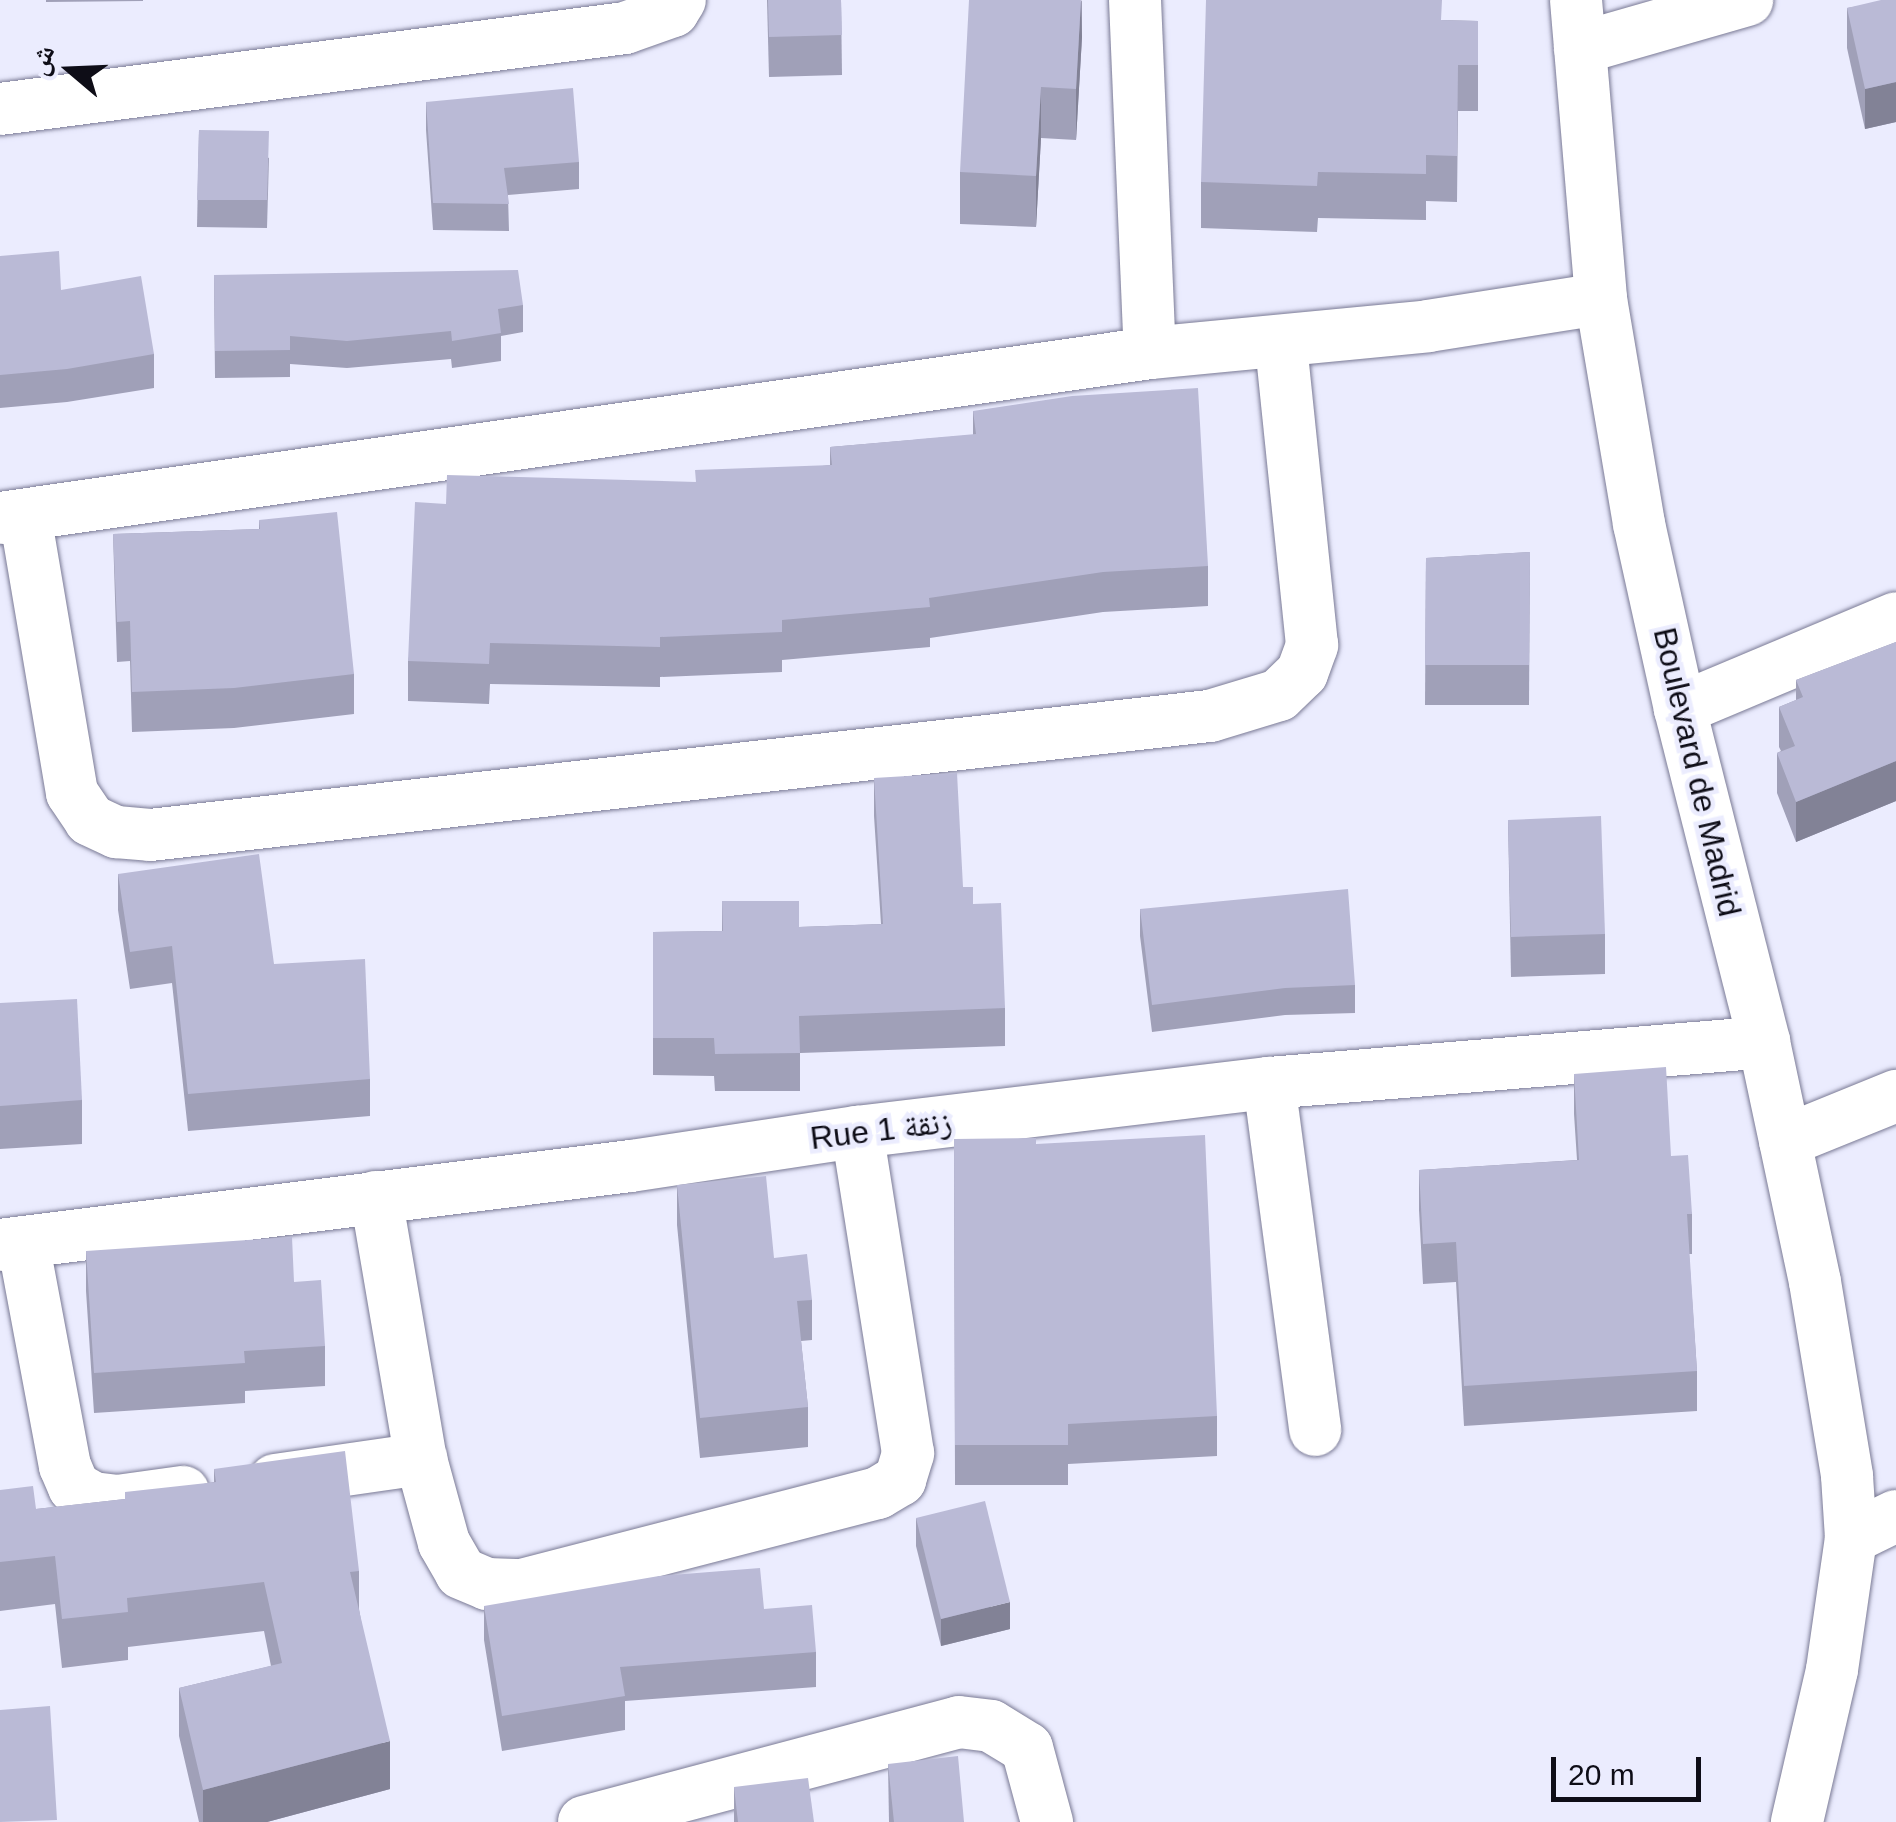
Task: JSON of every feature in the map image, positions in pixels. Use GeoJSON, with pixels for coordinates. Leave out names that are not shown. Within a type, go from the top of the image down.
{"type":"FeatureCollection","features":[{"type":"Feature","properties":{"kind":"street"},"geometry":{"type":"LineString","coordinates":[[0,109],[625,28],[673,10],[680,0]]}},
{"type":"Feature","properties":{"kind":"street"},"geometry":{"type":"LineString","coordinates":[[1136,0],[1150,353]]}},
{"type":"Feature","properties":{"kind":"street"},"geometry":{"type":"LineString","coordinates":[[1578,24],[1746,0]]}},
{"type":"Feature","properties":{"kind":"street","name":"Boulevard de Madrid"},"geometry":{"type":"LineString","coordinates":[[1578,24],[1600,300],[1640,524],[1680,709],[1764,1042],[1836,1398],[1874,1527],[1832,1670],[1798,1822]]}},
{"type":"Feature","properties":{"kind":"street"},"geometry":{"type":"LineString","coordinates":[[1280,344],[1312,606],[1312,645],[1302,673],[1279,695],[1210,716],[150,835],[116,832],[90,820],[72,793],[12,516],[1150,353],[1280,344],[1600,300]]}},
{"type":"Feature","properties":{"kind":"street"},"geometry":{"type":"LineString","coordinates":[[1680,709],[1896,618]]}},
{"type":"Feature","properties":{"kind":"street","name":"Rue 1 زنقة"},"geometry":{"type":"LineString","coordinates":[[12,1243],[857,1132],[1269,1083],[1764,1042]]}},
{"type":"Feature","properties":{"kind":"street"},"geometry":{"type":"LineString","coordinates":[[1269,1083],[1315,1430]]}},
{"type":"Feature","properties":{"kind":"street"},"geometry":{"type":"LineString","coordinates":[[1785,1141],[1896,1096]]}},
{"type":"Feature","properties":{"kind":"street"},"geometry":{"type":"LineString","coordinates":[[376,1197],[421,1460],[444,1543],[461,1574],[487,1584],[522,1585],[878,1494],[900,1480],[908,1453],[857,1132]]}},
{"type":"Feature","properties":{"kind":"street"},"geometry":{"type":"LineString","coordinates":[[12,1243],[65,1466],[74,1487],[92,1498],[118,1501],[421,1460]]}},
{"type":"Feature","properties":{"kind":"street"},"geometry":{"type":"LineString","coordinates":[[584,1822],[658,1814],[959,1722],[992,1726],[1026,1748],[1047,1822]]}},
{"type":"Feature","properties":{"kind":"building"},"geometry":{"type":"Polygon","coordinates":[[[768,0],[841,0],[842,35],[769,37],[768,0]]]}},
{"type":"Feature","properties":{"kind":"building"},"geometry":{"type":"Polygon","coordinates":[[[969,0],[1081,0],[1076,89],[1041,87],[1036,176],[960,172],[969,0]]]}},
{"type":"Feature","properties":{"kind":"building"},"geometry":{"type":"Polygon","coordinates":[[[1206,0],[1442,0],[1441,20],[1478,21],[1478,65],[1458,65],[1457,156],[1426,155],[1426,174],[1318,172],[1317,186],[1201,182],[1206,0]]]}},
{"type":"Feature","properties":{"kind":"building"},"geometry":{"type":"Polygon","coordinates":[[[1896,0],[1896,82],[1865,89],[1847,8],[1896,0]]]}},
{"type":"Feature","properties":{"kind":"building"},"geometry":{"type":"Polygon","coordinates":[[[573,88],[579,162],[504,168],[509,204],[433,203],[426,102],[573,88]]]}},
{"type":"Feature","properties":{"kind":"building"},"geometry":{"type":"Polygon","coordinates":[[[199,130],[269,131],[267,200],[197,200],[199,130]]]}},
{"type":"Feature","properties":{"kind":"building"},"geometry":{"type":"Polygon","coordinates":[[[59,251],[61,290],[141,276],[154,354],[67,369],[0,375],[0,256],[59,251]]]}},
{"type":"Feature","properties":{"kind":"building"},"geometry":{"type":"Polygon","coordinates":[[[518,270],[523,305],[498,309],[501,333],[452,341],[451,331],[347,341],[290,336],[290,350],[215,351],[214,275],[518,270]]]}},
{"type":"Feature","properties":{"kind":"building"},"geometry":{"type":"Polygon","coordinates":[[[1198,388],[1208,566],[1103,572],[929,598],[930,607],[782,620],[782,632],[660,637],[660,647],[490,643],[489,664],[408,661],[415,502],[446,504],[447,475],[696,482],[695,470],[832,465],[830,447],[976,434],[973,411],[1072,396],[1198,388]]]}},
{"type":"Feature","properties":{"kind":"building"},"geometry":{"type":"Polygon","coordinates":[[[337,512],[354,674],[234,688],[132,692],[130,621],[117,622],[113,534],[260,529],[259,520],[337,512]]]}},
{"type":"Feature","properties":{"kind":"building"},"geometry":{"type":"Polygon","coordinates":[[[1530,552],[1529,665],[1425,665],[1426,558],[1530,552]]]}},
{"type":"Feature","properties":{"kind":"building"},"geometry":{"type":"Polygon","coordinates":[[[1896,642],[1896,761],[1796,802],[1777,753],[1795,746],[1779,707],[1803,697],[1796,680],[1896,642]]]}},
{"type":"Feature","properties":{"kind":"building"},"geometry":{"type":"Polygon","coordinates":[[[957,773],[963,887],[973,887],[973,904],[1001,903],[1005,1008],[799,1016],[800,1053],[715,1054],[714,1038],[653,1038],[653,932],[723,931],[722,901],[799,901],[799,927],[883,924],[874,778],[957,773]]]}},
{"type":"Feature","properties":{"kind":"building"},"geometry":{"type":"Polygon","coordinates":[[[1601,816],[1605,934],[1511,937],[1508,820],[1601,816]]]}},
{"type":"Feature","properties":{"kind":"building"},"geometry":{"type":"Polygon","coordinates":[[[259,854],[274,964],[365,959],[370,1079],[188,1094],[172,946],[130,952],[118,874],[259,854]]]}},
{"type":"Feature","properties":{"kind":"building"},"geometry":{"type":"Polygon","coordinates":[[[1348,889],[1355,985],[1285,988],[1152,1005],[1140,909],[1348,889]]]}},
{"type":"Feature","properties":{"kind":"building"},"geometry":{"type":"Polygon","coordinates":[[[77,999],[82,1100],[0,1106],[0,1003],[77,999]]]}},
{"type":"Feature","properties":{"kind":"building"},"geometry":{"type":"Polygon","coordinates":[[[1666,1067],[1671,1156],[1688,1155],[1692,1214],[1687,1214],[1697,1371],[1464,1386],[1456,1242],[1423,1244],[1419,1170],[1579,1160],[1574,1074],[1666,1067]]]}},
{"type":"Feature","properties":{"kind":"building"},"geometry":{"type":"Polygon","coordinates":[[[1205,1135],[1217,1416],[1068,1424],[1068,1445],[955,1445],[954,1139],[1036,1138],[1036,1144],[1205,1135]]]}},
{"type":"Feature","properties":{"kind":"building"},"geometry":{"type":"Polygon","coordinates":[[[766,1176],[774,1258],[807,1254],[812,1300],[797,1301],[808,1407],[700,1418],[677,1185],[766,1176]]]}},
{"type":"Feature","properties":{"kind":"building"},"geometry":{"type":"Polygon","coordinates":[[[292,1237],[294,1282],[321,1280],[325,1346],[244,1351],[245,1363],[94,1373],[86,1251],[292,1237]]]}},
{"type":"Feature","properties":{"kind":"building"},"geometry":{"type":"Polygon","coordinates":[[[345,1451],[359,1571],[350,1572],[390,1741],[203,1790],[179,1688],[282,1663],[264,1582],[127,1598],[128,1612],[62,1619],[55,1556],[0,1562],[0,1490],[33,1486],[36,1509],[125,1499],[125,1492],[216,1482],[214,1469],[345,1451]]]}},
{"type":"Feature","properties":{"kind":"building"},"geometry":{"type":"Polygon","coordinates":[[[985,1501],[1010,1602],[941,1619],[916,1518],[985,1501]]]}},
{"type":"Feature","properties":{"kind":"building"},"geometry":{"type":"Polygon","coordinates":[[[760,1568],[764,1609],[812,1605],[816,1652],[620,1667],[625,1696],[502,1716],[484,1606],[659,1576],[760,1568]]]}},
{"type":"Feature","properties":{"kind":"building"},"geometry":{"type":"Polygon","coordinates":[[[50,1706],[57,1820],[0,1822],[0,1710],[50,1706]]]}},
{"type":"Feature","properties":{"kind":"building"},"geometry":{"type":"Polygon","coordinates":[[[958,1756],[964,1822],[894,1822],[888,1764],[958,1756]]]}},
{"type":"Feature","properties":{"kind":"building"},"geometry":{"type":"Polygon","coordinates":[[[808,1778],[814,1822],[738,1822],[734,1787],[808,1778]]]}}]}
